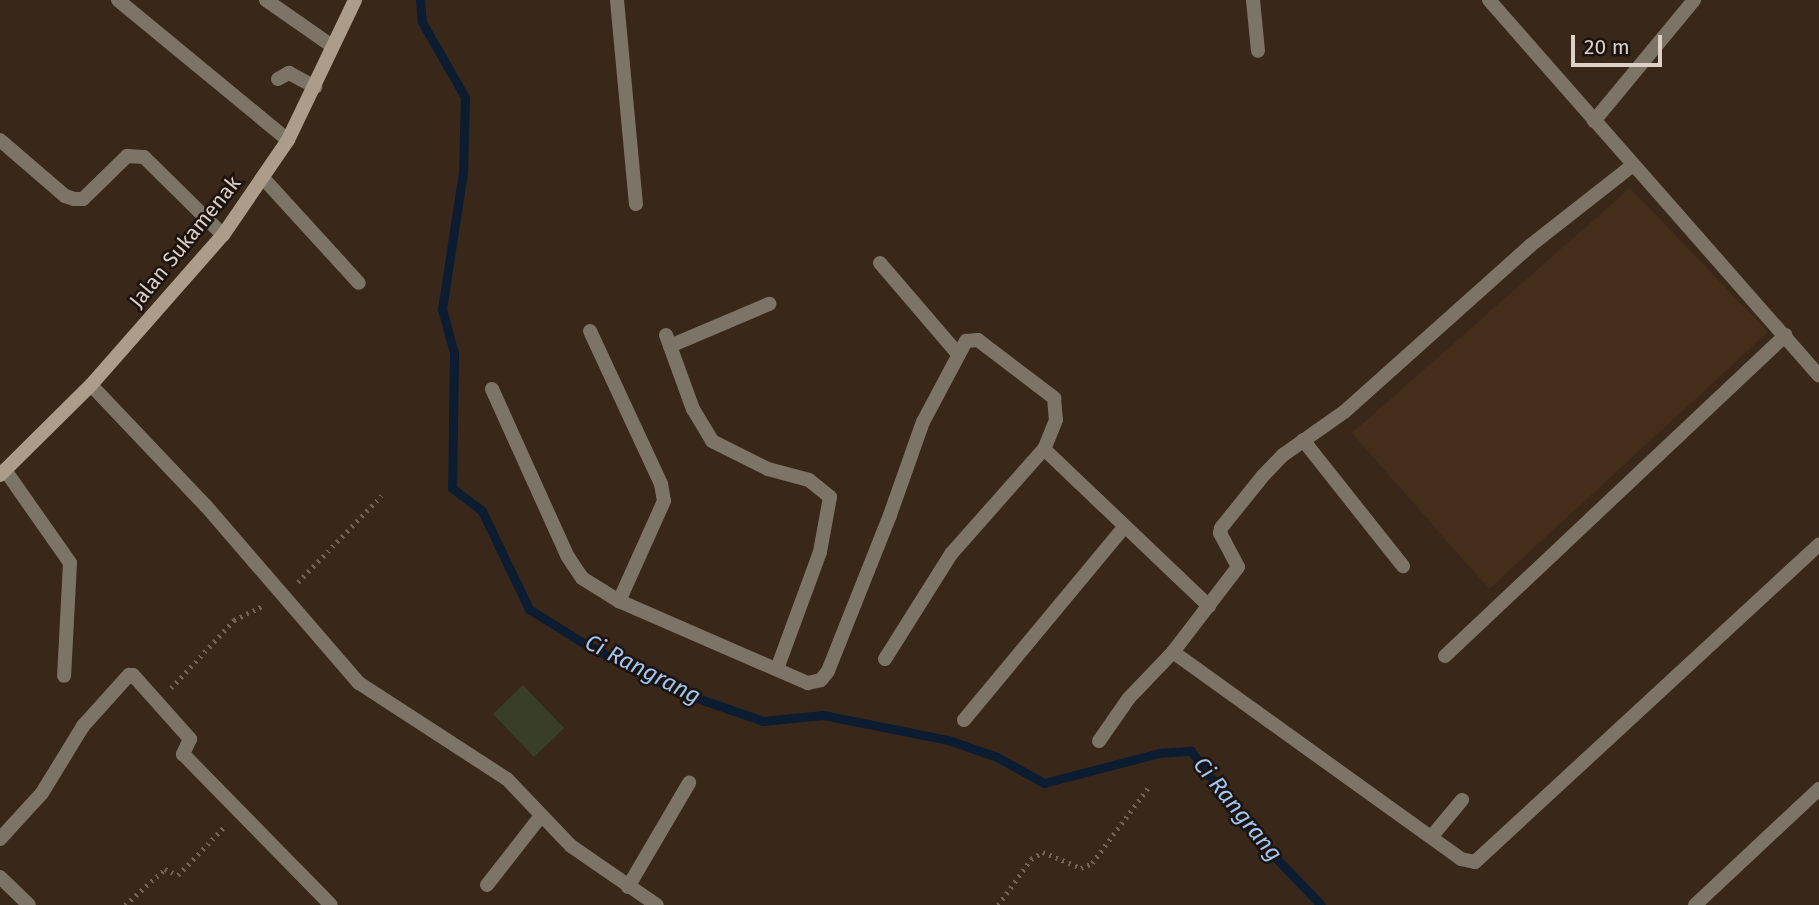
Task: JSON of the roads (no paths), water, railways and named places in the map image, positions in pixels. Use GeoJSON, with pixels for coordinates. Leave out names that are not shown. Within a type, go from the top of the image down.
{"type":"FeatureCollection","features":[{"type":"Feature","properties":{"kind":"main road","name":"Jalan Sukamenak"},"geometry":{"type":"LineString","coordinates":[[3,472],[90,385],[223,235],[288,140],[355,0]]}},
{"type":"Feature","properties":{"kind":"street"},"geometry":{"type":"LineString","coordinates":[[118,0],[288,140]]}},
{"type":"Feature","properties":{"kind":"street"},"geometry":{"type":"LineString","coordinates":[[266,0],[332,47]]}},
{"type":"Feature","properties":{"kind":"street"},"geometry":{"type":"LineString","coordinates":[[617,0],[636,204]]}},
{"type":"Feature","properties":{"kind":"street"},"geometry":{"type":"LineString","coordinates":[[1253,0],[1258,51]]}},
{"type":"Feature","properties":{"kind":"street"},"geometry":{"type":"LineString","coordinates":[[1489,0],[1819,374]]}},
{"type":"Feature","properties":{"kind":"street"},"geometry":{"type":"LineString","coordinates":[[1594,121],[1694,0]]}},
{"type":"Feature","properties":{"kind":"street"},"geometry":{"type":"LineString","coordinates":[[278,79],[289,73],[315,87]]}},
{"type":"Feature","properties":{"kind":"street"},"geometry":{"type":"LineString","coordinates":[[0,140],[65,196],[74,199],[83,199],[127,156],[144,157],[223,235]]}},
{"type":"Feature","properties":{"kind":"street"},"geometry":{"type":"LineString","coordinates":[[1099,741],[1129,698],[1173,652],[1238,567],[1220,533],[1221,528],[1262,477],[1303,440],[1344,412],[1531,245],[1633,165]]}},
{"type":"Feature","properties":{"kind":"street"},"geometry":{"type":"LineString","coordinates":[[263,178],[359,283]]}},
{"type":"Feature","properties":{"kind":"street"},"geometry":{"type":"LineString","coordinates":[[880,263],[958,354]]}},
{"type":"Feature","properties":{"kind":"street"},"geometry":{"type":"LineString","coordinates":[[769,304],[668,340],[693,409],[712,441],[768,469],[809,480],[830,497],[820,552],[777,669]]}},
{"type":"Feature","properties":{"kind":"street"},"geometry":{"type":"LineString","coordinates":[[590,331],[661,484],[664,501],[618,601]]}},
{"type":"Feature","properties":{"kind":"street"},"geometry":{"type":"LineString","coordinates":[[1445,656],[1786,335]]}},
{"type":"Feature","properties":{"kind":"street"},"geometry":{"type":"LineString","coordinates":[[492,389],[568,557],[582,578],[618,601],[813,684],[821,680],[828,671],[890,516],[922,422],[966,341],[978,340],[1049,393],[1054,398],[1057,415],[1044,449],[951,554],[885,659]]}},
{"type":"Feature","properties":{"kind":"street"},"geometry":{"type":"LineString","coordinates":[[90,385],[206,506],[359,683],[507,779],[571,846],[657,905]]}},
{"type":"Feature","properties":{"kind":"street"},"geometry":{"type":"LineString","coordinates":[[1303,440],[1403,566]]}},
{"type":"Feature","properties":{"kind":"street"},"geometry":{"type":"LineString","coordinates":[[1044,449],[1209,606]]}},
{"type":"Feature","properties":{"kind":"street"},"geometry":{"type":"LineString","coordinates":[[3,472],[70,563],[64,676]]}},
{"type":"Feature","properties":{"kind":"street"},"geometry":{"type":"LineString","coordinates":[[964,720],[1125,526]]}},
{"type":"Feature","properties":{"kind":"street"},"geometry":{"type":"LineString","coordinates":[[1173,652],[1465,861],[1481,860],[1819,545]]}},
{"type":"Feature","properties":{"kind":"street"},"geometry":{"type":"LineString","coordinates":[[0,839],[42,793],[83,726],[129,675],[133,675],[190,739],[183,754],[241,810],[331,905]]}},
{"type":"Feature","properties":{"kind":"street"},"geometry":{"type":"LineString","coordinates":[[628,887],[689,783]]}},
{"type":"Feature","properties":{"kind":"street"},"geometry":{"type":"LineString","coordinates":[[1695,905],[1819,789]]}},
{"type":"Feature","properties":{"kind":"street"},"geometry":{"type":"LineString","coordinates":[[1432,836],[1462,800]]}},
{"type":"Feature","properties":{"kind":"street"},"geometry":{"type":"LineString","coordinates":[[487,885],[541,816]]}},
{"type":"Feature","properties":{"kind":"street"},"geometry":{"type":"LineString","coordinates":[[0,877],[29,905]]}},
{"type":"Feature","properties":{"kind":"waterway","name":"Ci Rangrang"},"geometry":{"type":"LineString","coordinates":[[420,0],[422,22],[465,97],[463,172],[442,309],[454,353],[452,488],[482,511],[529,609],[585,644],[677,691],[763,721],[823,715],[948,740],[997,757],[1044,783],[1159,753],[1191,751],[1253,834],[1321,905]]}}]}
